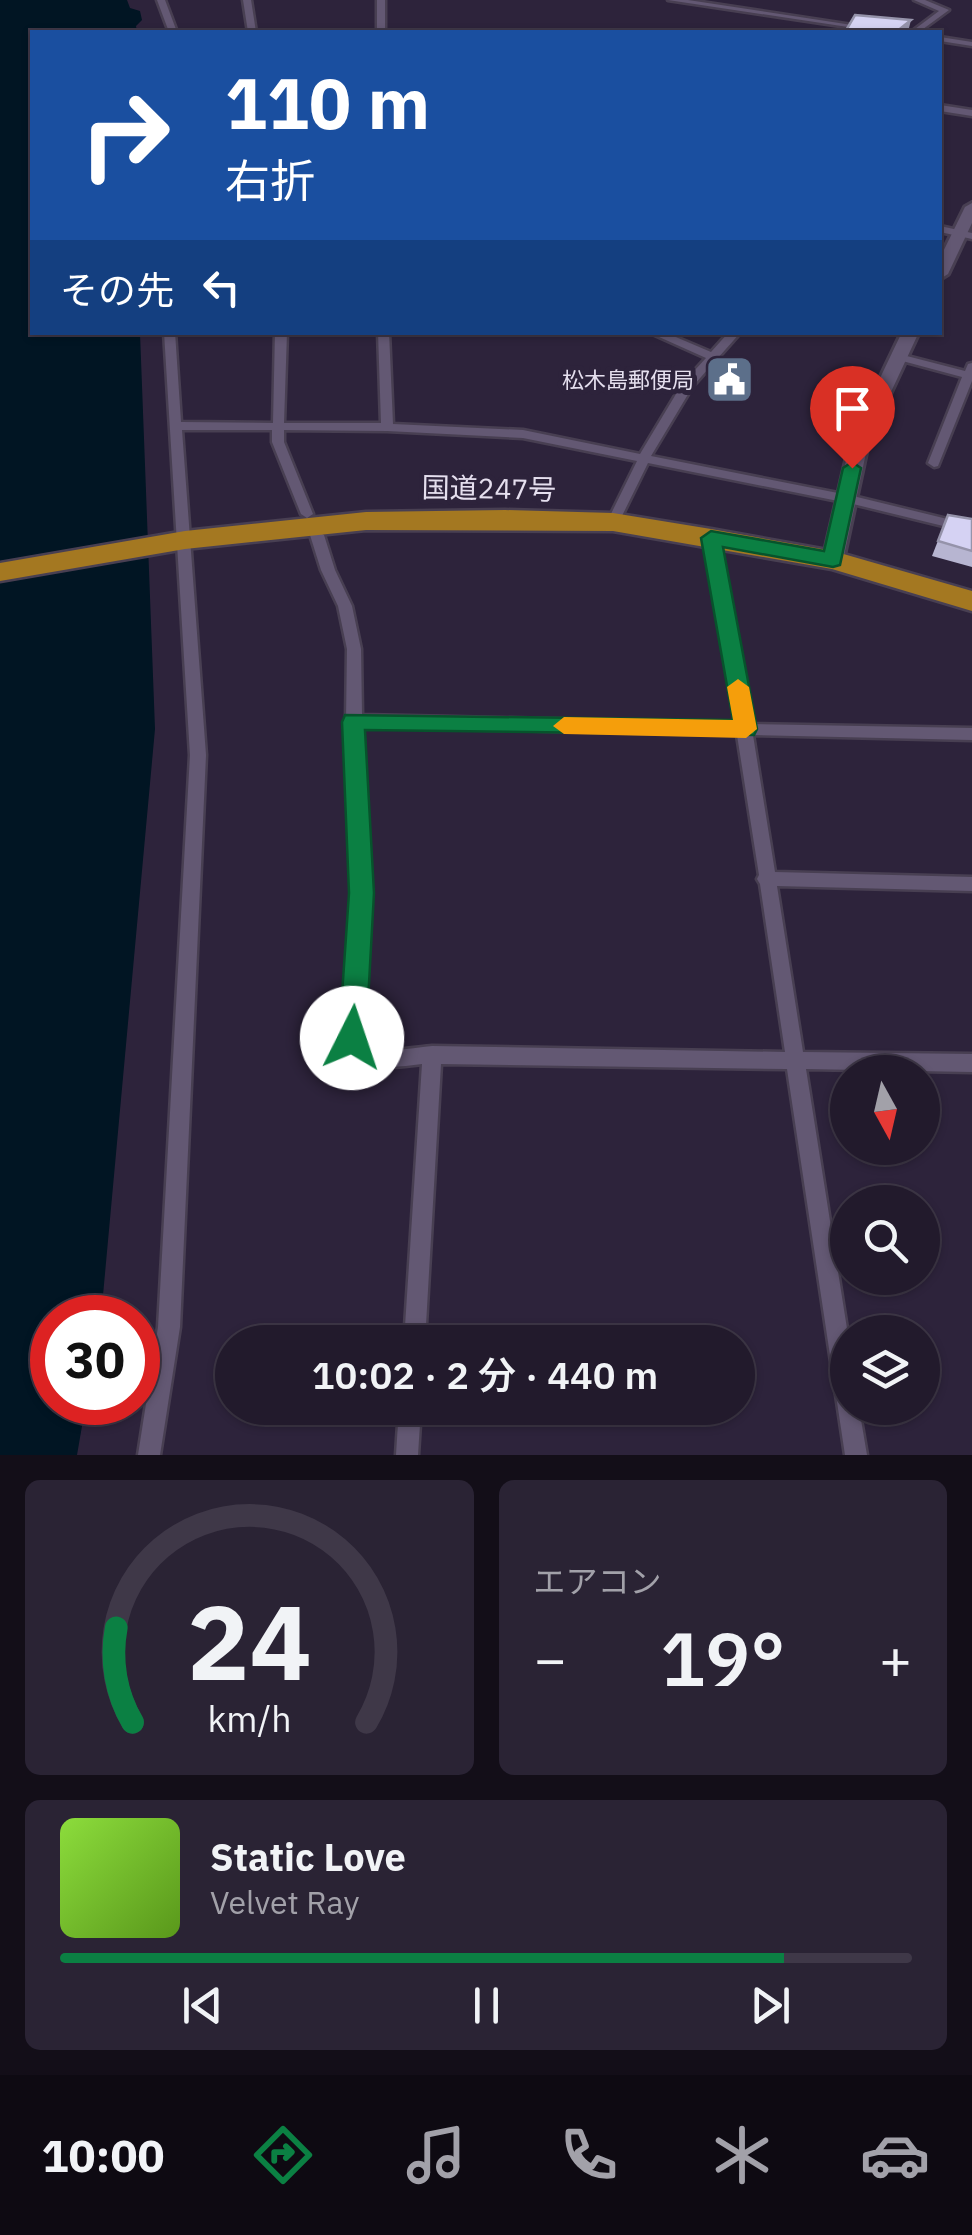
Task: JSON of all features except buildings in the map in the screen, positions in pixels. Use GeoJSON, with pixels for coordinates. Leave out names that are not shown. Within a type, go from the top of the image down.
{"type":"FeatureCollection","features":[{"type":"Feature","properties":{"kind":"highway","name":"国道247号"},"geometry":{"type":"LineString","coordinates":[[0,572],[185,540],[398,520],[614,522],[833,560],[972,600]]}},
{"type":"Feature","properties":{"kind":"street"},"geometry":{"type":"LineString","coordinates":[[161,0],[172,30]]}},
{"type":"Feature","properties":{"kind":"street"},"geometry":{"type":"LineString","coordinates":[[247,0],[252,30]]}},
{"type":"Feature","properties":{"kind":"street"},"geometry":{"type":"LineString","coordinates":[[672,0],[880,30]]}},
{"type":"Feature","properties":{"kind":"street"},"geometry":{"type":"LineString","coordinates":[[918,0],[945,10],[918,30]]}},
{"type":"Feature","properties":{"kind":"street"},"geometry":{"type":"LineString","coordinates":[[942,39],[972,44]]}},
{"type":"Feature","properties":{"kind":"street"},"geometry":{"type":"LineString","coordinates":[[942,108],[972,113]]}},
{"type":"Feature","properties":{"kind":"street"},"geometry":{"type":"LineString","coordinates":[[942,271],[966,235],[972,208]]}},
{"type":"Feature","properties":{"kind":"street"},"geometry":{"type":"LineString","coordinates":[[150,1455],[169,1328],[198,755],[169,335]]}},
{"type":"Feature","properties":{"kind":"street"},"geometry":{"type":"LineString","coordinates":[[281,335],[278,442],[307,514]]}},
{"type":"Feature","properties":{"kind":"street"},"geometry":{"type":"LineString","coordinates":[[384,335],[386,427]]}},
{"type":"Feature","properties":{"kind":"street"},"geometry":{"type":"LineString","coordinates":[[660,335],[713,357]]}},
{"type":"Feature","properties":{"kind":"street"},"geometry":{"type":"LineString","coordinates":[[614,522],[645,456],[688,384],[733,335]]}},
{"type":"Feature","properties":{"kind":"street"},"geometry":{"type":"LineString","coordinates":[[833,560],[860,439],[910,335]]}},
{"type":"Feature","properties":{"kind":"street"},"geometry":{"type":"LineString","coordinates":[[899,357],[971,372],[934,463]]}},
{"type":"Feature","properties":{"kind":"street"},"geometry":{"type":"LineString","coordinates":[[178,426],[386,427],[524,434],[844,498],[972,529]]}},
{"type":"Feature","properties":{"kind":"street"},"geometry":{"type":"LineString","coordinates":[[318,536],[328,570],[346,606],[351,635],[362,893],[352,1038],[357,1050],[371,1058],[432,1055],[972,1063]]}},
{"type":"Feature","properties":{"kind":"street"},"geometry":{"type":"LineString","coordinates":[[711,538],[746,729],[765,879],[833,1315]]}},
{"type":"Feature","properties":{"kind":"street"},"geometry":{"type":"LineString","coordinates":[[353,722],[972,734]]}},
{"type":"Feature","properties":{"kind":"street"},"geometry":{"type":"LineString","coordinates":[[765,879],[972,884]]}},
{"type":"Feature","properties":{"kind":"street"},"geometry":{"type":"LineString","coordinates":[[415,1325],[432,1055]]}},
{"type":"Feature","properties":{"kind":"street"},"geometry":{"type":"LineString","coordinates":[[407,1455],[409,1425]]}},
{"type":"Feature","properties":{"kind":"street"},"geometry":{"type":"LineString","coordinates":[[851,1425],[856,1455]]}},
{"type":"Feature","properties":{"kind":"water"},"geometry":{"type":"Polygon","coordinates":[[[0,0],[127,0],[130,8],[140,11],[142,20],[137,30],[30,30],[30,335],[140,335],[155,729],[103,1295],[30,1295],[30,1425],[82,1425],[77,1455],[0,1455],[0,0]]]}},
{"type":"Feature","properties":{"kind":"slow traffic"},"geometry":{"type":"LineString","coordinates":[[564,726],[746,729],[738,687]]}},
{"type":"Feature","properties":{"kind":"place","name":"松木島郵便局"},"geometry":{"type":"Point","coordinates":[729,379]}},
{"type":"Feature","properties":{"kind":"route"},"geometry":{"type":"LineString","coordinates":[[352,1038],[362,893],[353,722],[746,729],[711,538],[833,560],[852,468]]}}]}
